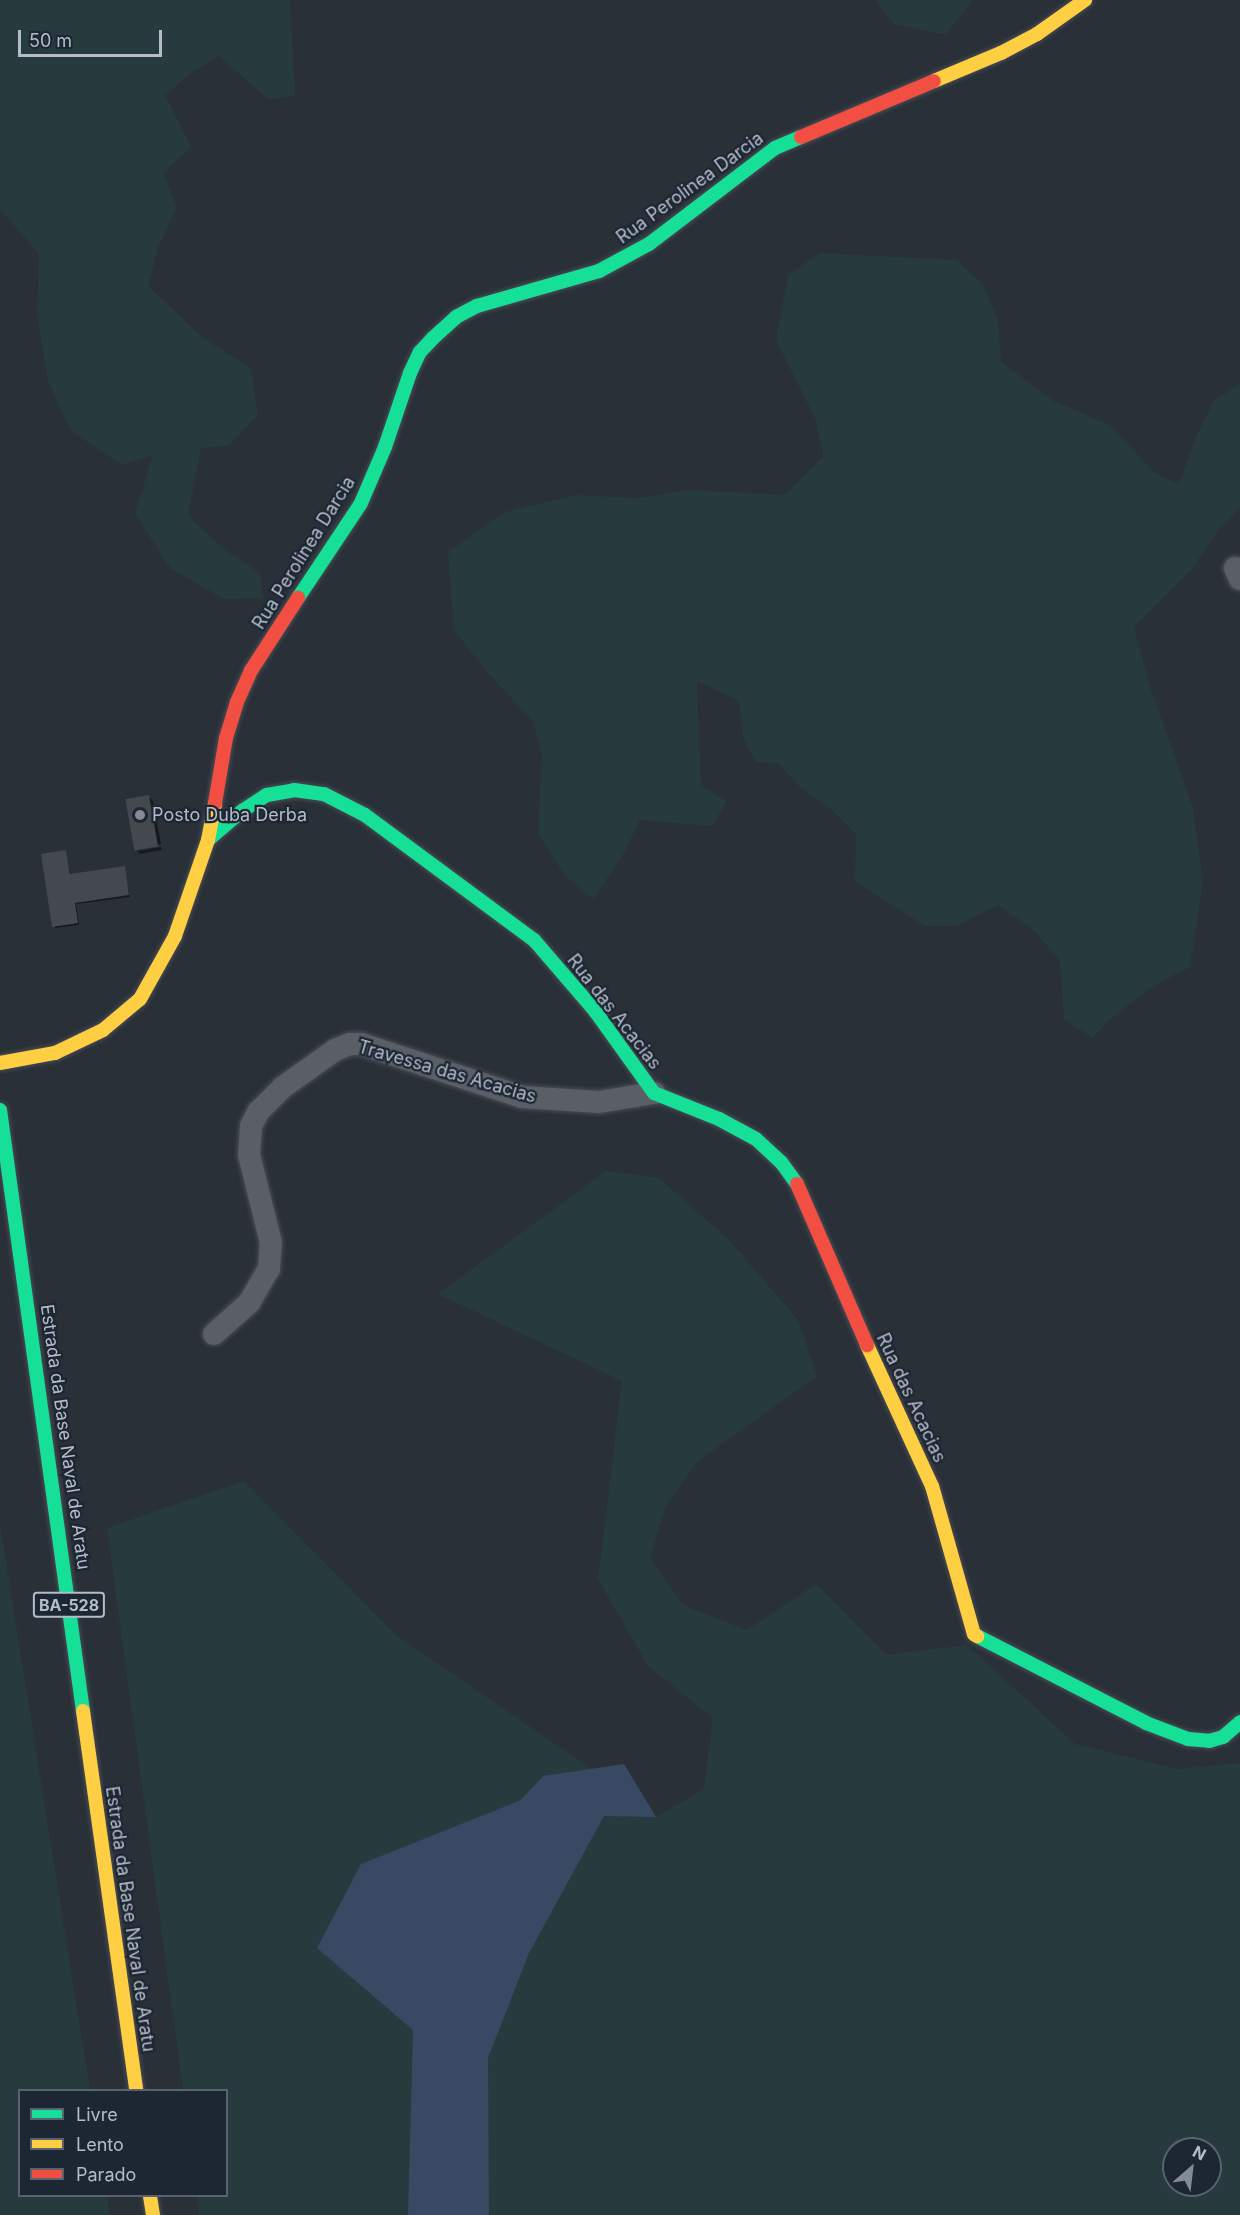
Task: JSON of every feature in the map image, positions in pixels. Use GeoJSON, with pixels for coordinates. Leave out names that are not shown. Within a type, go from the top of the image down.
{"type":"FeatureCollection","features":[{"type":"Feature","properties":{"kind":"street","name":"Rua Perolinea Darcia"},"geometry":{"type":"LineString","coordinates":[[0,1063],[38,1057],[78,1044],[103,1030],[140,999],[175,936],[208,840],[226,738],[237,702],[252,669],[361,503],[386,447],[410,373],[420,352],[432,338],[456,317],[477,306],[547,284],[599,271],[649,244],[775,148],[807,133],[878,107],[1001,53],[1037,34],[1085,0]]}},
{"type":"Feature","properties":{"kind":"street","name":"Rua das Acacias"},"geometry":{"type":"LineString","coordinates":[[208,840],[243,811],[267,795],[294,790],[324,794],[365,815],[534,940],[596,1011],[654,1093],[719,1119],[756,1139],[781,1162],[798,1186],[839,1286],[932,1486],[974,1634],[1098,1699],[1188,1739],[1209,1741],[1223,1737],[1240,1722]]}},
{"type":"Feature","properties":{"kind":"street","name":"Travessa das Acacias"},"geometry":{"type":"LineString","coordinates":[[214,1334],[249,1303],[269,1269],[271,1243],[249,1155],[251,1126],[258,1112],[283,1087],[335,1050],[350,1044],[361,1044],[522,1097],[599,1102],[654,1093]]}},
{"type":"Feature","properties":{"kind":"street","name":"Estrada da Base Naval de Aratu"},"geometry":{"type":"LineString","coordinates":[[0,1110],[136,2089]]}},
{"type":"Feature","properties":{"kind":"street"},"geometry":{"type":"LineString","coordinates":[[150,2197],[153,2215]]}},
{"type":"Feature","properties":{"kind":"green space"},"geometry":{"type":"Polygon","coordinates":[[[0,0],[290,0],[295,96],[268,99],[219,56],[189,74],[165,96],[191,147],[163,173],[177,207],[158,247],[148,286],[203,338],[251,368],[258,415],[228,446],[201,448],[188,516],[225,550],[260,573],[263,598],[224,599],[171,569],[135,514],[153,455],[122,465],[71,431],[48,381],[37,313],[39,254],[0,209],[0,0]]]}},
{"type":"Feature","properties":{"kind":"green space"},"geometry":{"type":"Polygon","coordinates":[[[875,0],[973,0],[945,35],[894,24],[875,0]]]}},
{"type":"Feature","properties":{"kind":"green space"},"geometry":{"type":"Polygon","coordinates":[[[820,253],[957,260],[983,285],[998,321],[1001,362],[1054,401],[1109,425],[1156,474],[1179,484],[1194,442],[1213,402],[1240,383],[1240,508],[1218,531],[1191,570],[1134,627],[1149,684],[1193,808],[1203,882],[1190,967],[1155,985],[1109,1020],[1093,1038],[1064,1019],[1060,960],[1032,929],[998,905],[957,926],[925,926],[855,881],[856,834],[830,808],[800,787],[778,763],[756,762],[743,738],[739,701],[697,681],[701,786],[727,801],[712,826],[640,820],[624,853],[593,899],[565,876],[538,833],[542,754],[533,721],[486,671],[454,630],[448,552],[505,512],[576,495],[638,498],[689,490],[786,495],[823,456],[816,420],[776,340],[788,275],[820,253]]]}},
{"type":"Feature","properties":{"kind":"green space"},"geometry":{"type":"Polygon","coordinates":[[[606,1171],[659,1178],[729,1240],[798,1320],[817,1376],[698,1461],[666,1505],[650,1558],[683,1605],[747,1630],[816,1584],[886,1655],[967,1645],[1075,1744],[1177,1769],[1240,1763],[1240,2215],[199,2215],[197,2197],[228,2197],[228,2089],[183,2089],[107,1528],[244,1481],[397,1636],[592,1769],[624,1764],[656,1817],[704,1789],[713,1718],[648,1666],[598,1579],[622,1381],[438,1294],[606,1171]]]}},
{"type":"Feature","properties":{"kind":"green space"},"geometry":{"type":"Polygon","coordinates":[[[0,1524],[90,2089],[18,2089],[18,2197],[107,2197],[110,2215],[0,2215],[0,1524]]]}},
{"type":"Feature","properties":{"kind":"water"},"geometry":{"type":"Polygon","coordinates":[[[624,1764],[656,1817],[604,1816],[529,1953],[488,2058],[489,2215],[408,2215],[413,2030],[317,1948],[361,1864],[521,1800],[543,1776],[624,1764]]]}},
{"type":"Feature","properties":{"kind":"building","name":"Posto Duba Derba"},"geometry":{"type":"Polygon","coordinates":[[[149,795],[158,846],[134,850],[125,799],[149,795]]]}},
{"type":"Feature","properties":{"kind":"building"},"geometry":{"type":"Polygon","coordinates":[[[66,850],[70,874],[125,866],[129,895],[75,903],[78,923],[52,927],[41,854],[66,850]]]}},
{"type":"Feature","properties":{"kind":"traffic: fast"},"geometry":{"type":"LineString","coordinates":[[298,598],[361,503],[385,447],[410,373],[420,352],[433,338],[456,317],[477,306],[599,271],[649,244],[775,148],[801,137]]}},
{"type":"Feature","properties":{"kind":"traffic: fast"},"geometry":{"type":"LineString","coordinates":[[208,840],[242,811],[267,795],[294,790],[324,794],[365,815],[534,940],[595,1011],[654,1093],[719,1119],[756,1139],[781,1162],[797,1184]]}},
{"type":"Feature","properties":{"kind":"traffic: fast"},"geometry":{"type":"LineString","coordinates":[[0,1110],[83,1711]]}},
{"type":"Feature","properties":{"kind":"traffic: fast"},"geometry":{"type":"LineString","coordinates":[[977,1636],[1146,1723],[1188,1739],[1209,1741],[1223,1737],[1240,1722]]}},
{"type":"Feature","properties":{"kind":"traffic: slow"},"geometry":{"type":"LineString","coordinates":[[934,81],[1001,53],[1037,34],[1085,0]]}},
{"type":"Feature","properties":{"kind":"traffic: slow"},"geometry":{"type":"LineString","coordinates":[[0,1063],[55,1053],[103,1030],[140,999],[175,936],[208,840],[215,803]]}},
{"type":"Feature","properties":{"kind":"traffic: slow"},"geometry":{"type":"LineString","coordinates":[[867,1345],[932,1486],[974,1634],[977,1636]]}},
{"type":"Feature","properties":{"kind":"traffic: slow"},"geometry":{"type":"LineString","coordinates":[[83,1711],[136,2089]]}},
{"type":"Feature","properties":{"kind":"traffic: slow"},"geometry":{"type":"LineString","coordinates":[[150,2197],[153,2215]]}},
{"type":"Feature","properties":{"kind":"traffic: jam"},"geometry":{"type":"LineString","coordinates":[[801,137],[934,81]]}},
{"type":"Feature","properties":{"kind":"traffic: jam"},"geometry":{"type":"LineString","coordinates":[[215,803],[226,738],[237,702],[252,669],[298,598]]}},
{"type":"Feature","properties":{"kind":"traffic: jam"},"geometry":{"type":"LineString","coordinates":[[797,1184],[867,1345]]}},
{"type":"Feature","properties":{"kind":"place","name":"Posto Duba Derba"},"geometry":{"type":"Point","coordinates":[140,815]}}]}
